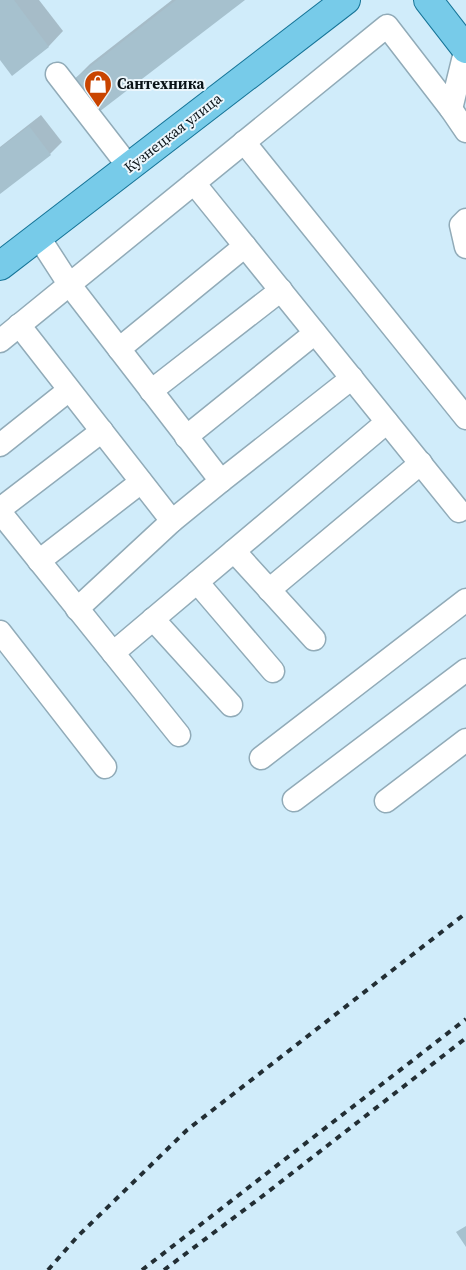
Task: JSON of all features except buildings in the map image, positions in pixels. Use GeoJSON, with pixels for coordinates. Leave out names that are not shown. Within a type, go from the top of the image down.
{"type":"FeatureCollection","features":[{"type":"Feature","properties":{"kind":"main road","name":"Кузнецкая улица"},"geometry":{"type":"LineString","coordinates":[[0,266],[346,0]]}},
{"type":"Feature","properties":{"kind":"main road"},"geometry":{"type":"LineString","coordinates":[[428,0],[466,48]]}},
{"type":"Feature","properties":{"kind":"lane"},"geometry":{"type":"LineString","coordinates":[[0,340],[387,26],[451,109],[466,132]]}},
{"type":"Feature","properties":{"kind":"lane"},"geometry":{"type":"LineString","coordinates":[[451,109],[466,48]]}},
{"type":"Feature","properties":{"kind":"lane"},"geometry":{"type":"LineString","coordinates":[[57,74],[129,167]]}},
{"type":"Feature","properties":{"kind":"lane"},"geometry":{"type":"LineString","coordinates":[[244,142],[466,418]]}},
{"type":"Feature","properties":{"kind":"lane"},"geometry":{"type":"LineString","coordinates":[[194,183],[459,511]]}},
{"type":"Feature","properties":{"kind":"lane"},"geometry":{"type":"LineString","coordinates":[[466,220],[461,225],[466,247]]}},
{"type":"Feature","properties":{"kind":"lane"},"geometry":{"type":"LineString","coordinates":[[38,236],[69,284],[221,481]]}},
{"type":"Feature","properties":{"kind":"lane"},"geometry":{"type":"LineString","coordinates":[[119,349],[245,246]]}},
{"type":"Feature","properties":{"kind":"lane"},"geometry":{"type":"LineString","coordinates":[[151,391],[281,290]]}},
{"type":"Feature","properties":{"kind":"lane"},"geometry":{"type":"LineString","coordinates":[[19,326],[172,522]]}},
{"type":"Feature","properties":{"kind":"lane"},"geometry":{"type":"LineString","coordinates":[[186,437],[315,333]]}},
{"type":"Feature","properties":{"kind":"lane"},"geometry":{"type":"LineString","coordinates":[[78,609],[172,522],[352,378]]}},
{"type":"Feature","properties":{"kind":"lane"},"geometry":{"type":"LineString","coordinates":[[0,445],[69,390]]}},
{"type":"Feature","properties":{"kind":"lane"},"geometry":{"type":"LineString","coordinates":[[113,653],[387,422]]}},
{"type":"Feature","properties":{"kind":"lane"},"geometry":{"type":"LineString","coordinates":[[102,431],[0,511],[179,736]]}},
{"type":"Feature","properties":{"kind":"lane"},"geometry":{"type":"LineString","coordinates":[[269,590],[420,463]]}},
{"type":"Feature","properties":{"kind":"lane"},"geometry":{"type":"LineString","coordinates":[[39,561],[141,482]]}},
{"type":"Feature","properties":{"kind":"lane"},"geometry":{"type":"LineString","coordinates":[[234,551],[314,639]]}},
{"type":"Feature","properties":{"kind":"lane"},"geometry":{"type":"LineString","coordinates":[[197,582],[273,671]]}},
{"type":"Feature","properties":{"kind":"lane"},"geometry":{"type":"LineString","coordinates":[[261,758],[466,600]]}},
{"type":"Feature","properties":{"kind":"lane"},"geometry":{"type":"LineString","coordinates":[[153,619],[231,705]]}},
{"type":"Feature","properties":{"kind":"lane"},"geometry":{"type":"LineString","coordinates":[[0,632],[105,767]]}},
{"type":"Feature","properties":{"kind":"lane"},"geometry":{"type":"LineString","coordinates":[[294,800],[466,670]]}},
{"type":"Feature","properties":{"kind":"lane"},"geometry":{"type":"LineString","coordinates":[[386,801],[466,740]]}},
{"type":"Feature","properties":{"kind":"railway"},"geometry":{"type":"LineString","coordinates":[[48,1270],[77,1237],[187,1130],[466,913]]}},
{"type":"Feature","properties":{"kind":"railway"},"geometry":{"type":"LineString","coordinates":[[142,1270],[466,1019]]}},
{"type":"Feature","properties":{"kind":"railway"},"geometry":{"type":"LineString","coordinates":[[164,1270],[466,1038]]}},
{"type":"Feature","properties":{"kind":"place","name":"Сантехника"},"geometry":{"type":"Point","coordinates":[98,108]}}]}
